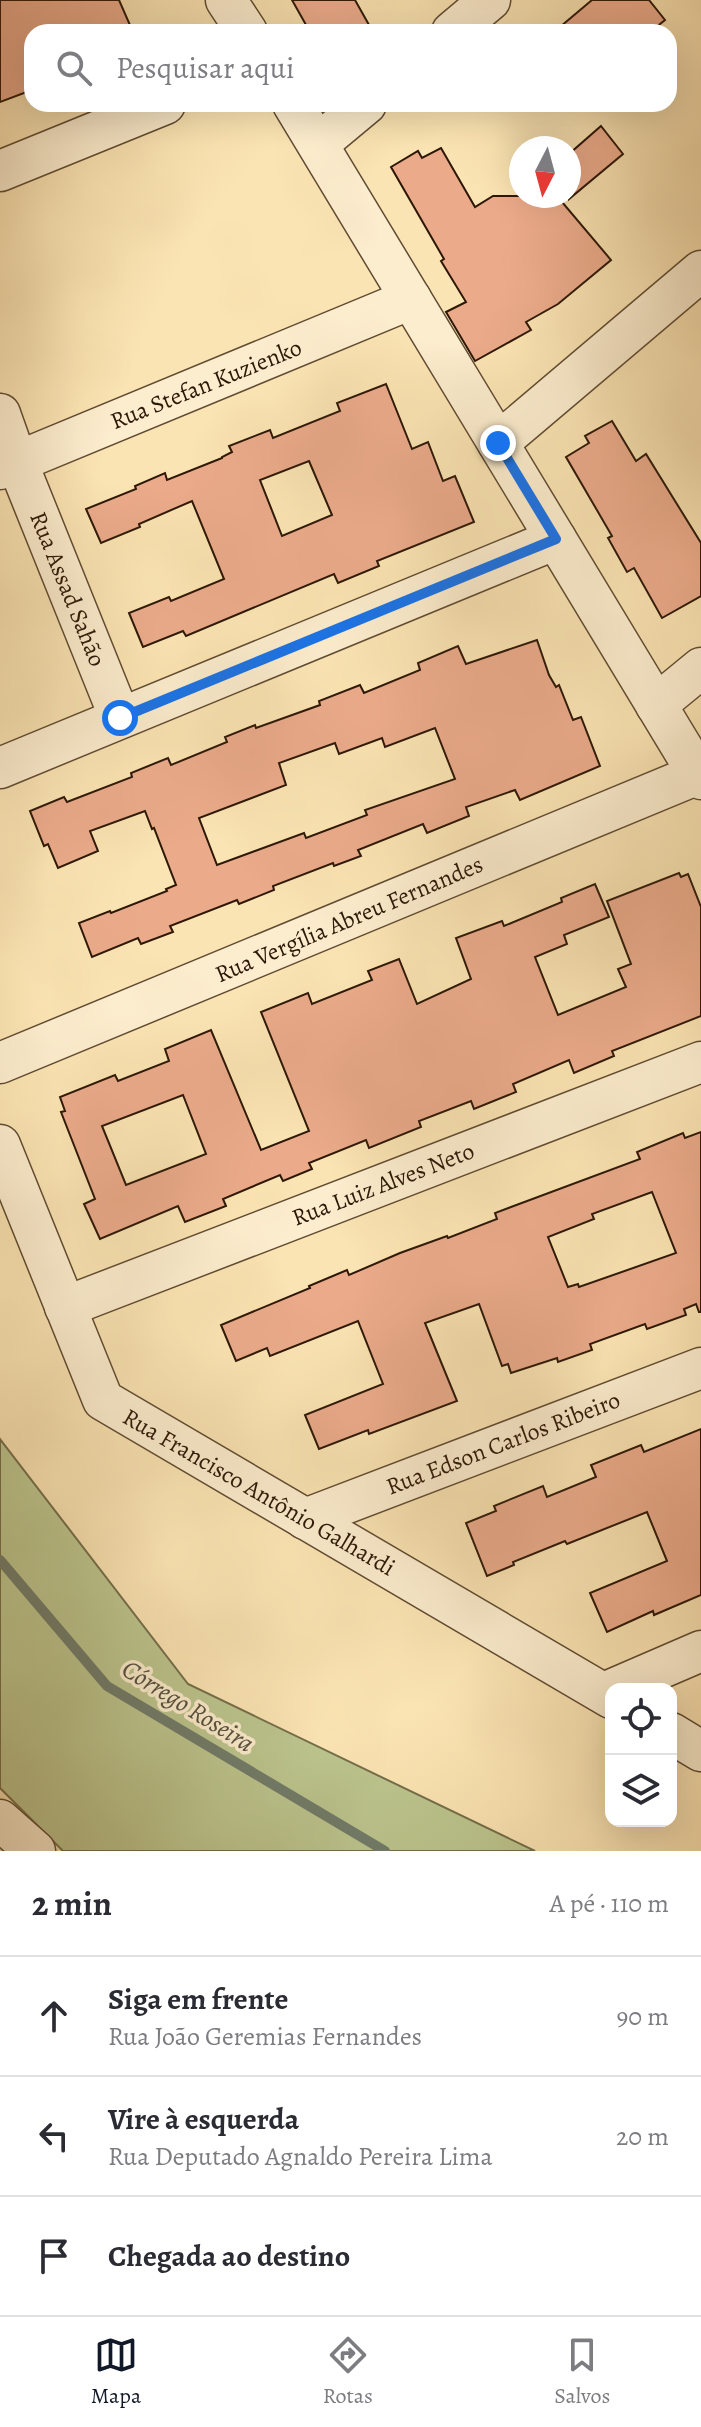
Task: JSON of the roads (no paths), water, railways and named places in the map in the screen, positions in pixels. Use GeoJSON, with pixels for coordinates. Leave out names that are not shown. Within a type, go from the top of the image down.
{"type":"FeatureCollection","features":[{"type":"Feature","properties":{"kind":"street"},"geometry":{"type":"LineString","coordinates":[[226,0],[242,24]]}},
{"type":"Feature","properties":{"kind":"street"},"geometry":{"type":"LineString","coordinates":[[462,24],[490,0]]}},
{"type":"Feature","properties":{"kind":"street"},"geometry":{"type":"LineString","coordinates":[[0,171],[145,112]]}},
{"type":"Feature","properties":{"kind":"street"},"geometry":{"type":"LineString","coordinates":[[298,112],[699,777]]}},
{"type":"Feature","properties":{"kind":"street"},"geometry":{"type":"LineString","coordinates":[[318,144],[356,112]]}},
{"type":"Feature","properties":{"kind":"street"},"geometry":{"type":"LineString","coordinates":[[498,443],[701,271]]}},
{"type":"Feature","properties":{"kind":"street","name":"Rua Stefan Kuzienko"},"geometry":{"type":"LineString","coordinates":[[8,465],[411,299]]}},
{"type":"Feature","properties":{"kind":"street","name":"Rua Assad Sahão"},"geometry":{"type":"LineString","coordinates":[[0,414],[8,465],[120,718]]}},
{"type":"Feature","properties":{"kind":"street"},"geometry":{"type":"LineString","coordinates":[[0,768],[556,539]]}},
{"type":"Feature","properties":{"kind":"street"},"geometry":{"type":"LineString","coordinates":[[656,705],[701,668]]}},
{"type":"Feature","properties":{"kind":"street","name":"Rua Vergília Abreu Fernandes"},"geometry":{"type":"LineString","coordinates":[[0,1063],[699,777]]}},
{"type":"Feature","properties":{"kind":"street","name":"Rua Luiz Alves Neto"},"geometry":{"type":"LineString","coordinates":[[65,1307],[701,1062]]}},
{"type":"Feature","properties":{"kind":"street","name":"Rua Francisco Antônio Galhardi"},"geometry":{"type":"LineString","coordinates":[[0,1145],[103,1400],[605,1690]]}},
{"type":"Feature","properties":{"kind":"street","name":"Rua Edson Carlos Ribeiro"},"geometry":{"type":"LineString","coordinates":[[305,1519],[701,1368]]}},
{"type":"Feature","properties":{"kind":"street"},"geometry":{"type":"LineString","coordinates":[[629,1683],[701,1651]]}},
{"type":"Feature","properties":{"kind":"street"},"geometry":{"type":"LineString","coordinates":[[677,1737],[701,1751]]}},
{"type":"Feature","properties":{"kind":"street"},"geometry":{"type":"LineString","coordinates":[[0,1820],[35,1851]]}},
{"type":"Feature","properties":{"kind":"waterway","name":"Córrego Roseira"},"geometry":{"type":"LineString","coordinates":[[0,1560],[107,1686],[385,1851]]}}]}
